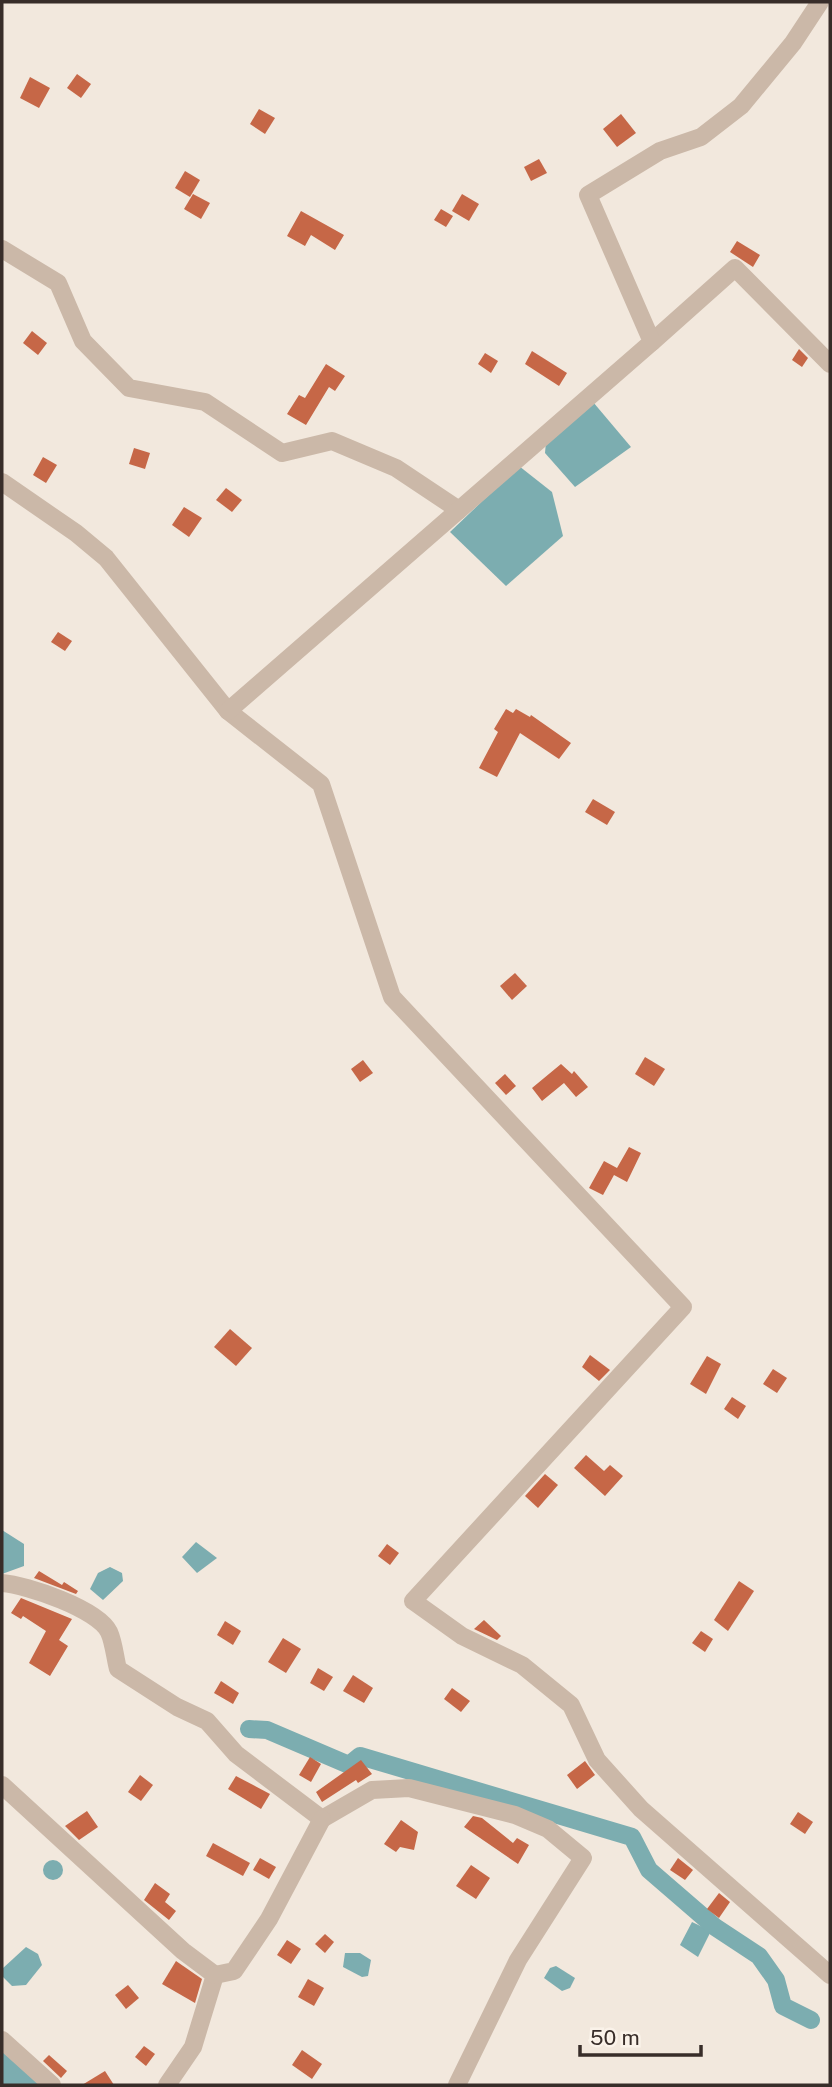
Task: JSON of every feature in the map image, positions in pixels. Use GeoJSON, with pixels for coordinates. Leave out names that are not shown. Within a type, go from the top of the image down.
{"type":"FeatureCollection","features":[{"type":"Feature","properties":{"kind":"street"},"geometry":{"type":"LineString","coordinates":[[652,342],[588,195],[660,151],[701,137],[741,106],[793,43],[821,2]]}},
{"type":"Feature","properties":{"kind":"street"},"geometry":{"type":"LineString","coordinates":[[2,249],[58,283],[83,341],[129,388],[205,402],[282,453],[332,441],[396,468],[459,510]]}},
{"type":"Feature","properties":{"kind":"street"},"geometry":{"type":"LineString","coordinates":[[228,711],[734,268],[830,364]]}},
{"type":"Feature","properties":{"kind":"street"},"geometry":{"type":"LineString","coordinates":[[2,482],[106,558],[228,711],[321,784],[392,997],[683,1307],[413,1601],[462,1636],[522,1665],[572,1705],[597,1760],[642,1809],[830,1975]]}},
{"type":"Feature","properties":{"kind":"street"},"geometry":{"type":"LineString","coordinates":[[2,1583],[23,1586],[72,1603],[108,1630],[118,1670],[177,1707],[207,1721],[236,1754],[322,1819]]}},
{"type":"Feature","properties":{"kind":"street"},"geometry":{"type":"LineString","coordinates":[[2,1785],[183,1951],[215,1975]]}},
{"type":"Feature","properties":{"kind":"street"},"geometry":{"type":"LineString","coordinates":[[215,1975],[234,1970],[242,1960],[269,1919],[322,1819],[372,1790],[409,1788],[463,1799],[515,1815],[548,1829],[583,1858],[517,1960],[457,2085]]}},
{"type":"Feature","properties":{"kind":"street"},"geometry":{"type":"LineString","coordinates":[[167,2085],[192,2047],[215,1975]]}},
{"type":"Feature","properties":{"kind":"street"},"geometry":{"type":"LineString","coordinates":[[2,2040],[52,2085]]}},
{"type":"Feature","properties":{"kind":"water"},"geometry":{"type":"Polygon","coordinates":[[[593,402],[631,447],[575,487],[545,453],[546,442],[593,402]]]}},
{"type":"Feature","properties":{"kind":"water"},"geometry":{"type":"Polygon","coordinates":[[[519,466],[552,492],[563,536],[506,586],[450,532],[519,466]]]}},
{"type":"Feature","properties":{"kind":"water"},"geometry":{"type":"Polygon","coordinates":[[[2,1530],[24,1544],[24,1566],[2,1574],[2,1530]]]}},
{"type":"Feature","properties":{"kind":"water"},"geometry":{"type":"Polygon","coordinates":[[[196,1542],[217,1558],[197,1573],[182,1557],[196,1542]]]}},
{"type":"Feature","properties":{"kind":"water"},"geometry":{"type":"Polygon","coordinates":[[[110,1567],[122,1573],[123,1581],[103,1600],[90,1589],[98,1573],[110,1567]]]}},
{"type":"Feature","properties":{"kind":"water"},"geometry":{"type":"Polygon","coordinates":[[[53,1860],[60,1863],[63,1870],[60,1877],[53,1880],[46,1877],[43,1870],[46,1863],[53,1860]]]}},
{"type":"Feature","properties":{"kind":"water"},"geometry":{"type":"Polygon","coordinates":[[[692,1922],[711,1931],[698,1957],[680,1945],[692,1922]]]}},
{"type":"Feature","properties":{"kind":"water"},"geometry":{"type":"Polygon","coordinates":[[[26,1947],[38,1954],[42,1965],[26,1985],[12,1986],[2,1976],[2,1969],[26,1947]]]}},
{"type":"Feature","properties":{"kind":"water"},"geometry":{"type":"Polygon","coordinates":[[[345,1953],[360,1953],[371,1960],[368,1976],[362,1977],[343,1967],[345,1953]]]}},
{"type":"Feature","properties":{"kind":"water"},"geometry":{"type":"Polygon","coordinates":[[[556,1966],[575,1978],[570,1988],[562,1991],[544,1978],[550,1968],[556,1966]]]}},
{"type":"Feature","properties":{"kind":"water"},"geometry":{"type":"Polygon","coordinates":[[[2,2051],[42,2085],[2,2085],[2,2051]]]}},
{"type":"Feature","properties":{"kind":"building"},"geometry":{"type":"Polygon","coordinates":[[[77,74],[91,84],[81,98],[67,88],[77,74]]]}},
{"type":"Feature","properties":{"kind":"building"},"geometry":{"type":"Polygon","coordinates":[[[30,77],[50,88],[39,108],[20,98],[30,77]]]}},
{"type":"Feature","properties":{"kind":"building"},"geometry":{"type":"Polygon","coordinates":[[[259,109],[275,118],[265,134],[250,124],[259,109]]]}},
{"type":"Feature","properties":{"kind":"building"},"geometry":{"type":"Polygon","coordinates":[[[621,114],[636,133],[617,147],[603,129],[621,114]]]}},
{"type":"Feature","properties":{"kind":"building"},"geometry":{"type":"Polygon","coordinates":[[[539,159],[547,173],[531,181],[524,167],[539,159]]]}},
{"type":"Feature","properties":{"kind":"building"},"geometry":{"type":"Polygon","coordinates":[[[185,171],[200,180],[190,197],[175,188],[185,171]]]}},
{"type":"Feature","properties":{"kind":"building"},"geometry":{"type":"Polygon","coordinates":[[[193,194],[210,203],[201,219],[184,209],[193,194]]]}},
{"type":"Feature","properties":{"kind":"building"},"geometry":{"type":"Polygon","coordinates":[[[462,194],[479,204],[469,221],[452,211],[462,194]]]}},
{"type":"Feature","properties":{"kind":"building"},"geometry":{"type":"Polygon","coordinates":[[[441,209],[453,216],[446,227],[434,220],[441,209]]]}},
{"type":"Feature","properties":{"kind":"building"},"geometry":{"type":"Polygon","coordinates":[[[301,211],[344,235],[335,250],[311,235],[305,246],[287,236],[301,211]]]}},
{"type":"Feature","properties":{"kind":"building"},"geometry":{"type":"Polygon","coordinates":[[[737,241],[760,255],[753,267],[730,252],[737,241]]]}},
{"type":"Feature","properties":{"kind":"building"},"geometry":{"type":"Polygon","coordinates":[[[32,331],[47,343],[38,355],[23,343],[32,331]]]}},
{"type":"Feature","properties":{"kind":"building"},"geometry":{"type":"Polygon","coordinates":[[[799,349],[808,358],[802,367],[792,360],[799,349]]]}},
{"type":"Feature","properties":{"kind":"building"},"geometry":{"type":"Polygon","coordinates":[[[532,351],[567,373],[559,386],[525,364],[532,351]]]}},
{"type":"Feature","properties":{"kind":"building"},"geometry":{"type":"Polygon","coordinates":[[[485,353],[498,361],[491,373],[478,364],[485,353]]]}},
{"type":"Feature","properties":{"kind":"building"},"geometry":{"type":"Polygon","coordinates":[[[326,364],[345,376],[335,391],[329,387],[306,425],[287,414],[299,395],[305,398],[326,364]]]}},
{"type":"Feature","properties":{"kind":"building"},"geometry":{"type":"Polygon","coordinates":[[[134,448],[150,453],[145,469],[129,464],[134,448]]]}},
{"type":"Feature","properties":{"kind":"building"},"geometry":{"type":"Polygon","coordinates":[[[43,457],[57,465],[46,483],[33,475],[43,457]]]}},
{"type":"Feature","properties":{"kind":"building"},"geometry":{"type":"Polygon","coordinates":[[[226,488],[242,500],[232,512],[216,500],[226,488]]]}},
{"type":"Feature","properties":{"kind":"building"},"geometry":{"type":"Polygon","coordinates":[[[184,507],[202,518],[189,537],[172,525],[184,507]]]}},
{"type":"Feature","properties":{"kind":"building"},"geometry":{"type":"Polygon","coordinates":[[[58,632],[72,641],[65,651],[51,642],[58,632]]]}},
{"type":"Feature","properties":{"kind":"building"},"geometry":{"type":"Polygon","coordinates":[[[506,709],[513,713],[516,709],[530,717],[531,715],[571,743],[559,759],[520,733],[497,777],[479,768],[498,732],[494,729],[506,709]]]}},
{"type":"Feature","properties":{"kind":"building"},"geometry":{"type":"Polygon","coordinates":[[[593,799],[615,812],[607,825],[585,812],[593,799]]]}},
{"type":"Feature","properties":{"kind":"building"},"geometry":{"type":"Polygon","coordinates":[[[515,973],[527,986],[512,1000],[500,986],[515,973]]]}},
{"type":"Feature","properties":{"kind":"building"},"geometry":{"type":"Polygon","coordinates":[[[645,1057],[665,1069],[654,1086],[635,1074],[645,1057]]]}},
{"type":"Feature","properties":{"kind":"building"},"geometry":{"type":"Polygon","coordinates":[[[363,1060],[373,1073],[360,1082],[351,1069],[363,1060]]]}},
{"type":"Feature","properties":{"kind":"building"},"geometry":{"type":"Polygon","coordinates":[[[561,1064],[572,1074],[574,1071],[588,1087],[576,1097],[564,1083],[542,1101],[532,1088],[561,1064]]]}},
{"type":"Feature","properties":{"kind":"building"},"geometry":{"type":"Polygon","coordinates":[[[505,1074],[516,1086],[506,1095],[495,1083],[505,1074]]]}},
{"type":"Feature","properties":{"kind":"building"},"geometry":{"type":"Polygon","coordinates":[[[629,1147],[641,1153],[627,1182],[614,1175],[603,1195],[589,1188],[604,1161],[617,1168],[629,1147]]]}},
{"type":"Feature","properties":{"kind":"building"},"geometry":{"type":"Polygon","coordinates":[[[230,1329],[252,1348],[236,1366],[214,1347],[230,1329]]]}},
{"type":"Feature","properties":{"kind":"building"},"geometry":{"type":"Polygon","coordinates":[[[590,1355],[610,1370],[599,1381],[582,1367],[590,1355]]]}},
{"type":"Feature","properties":{"kind":"building"},"geometry":{"type":"Polygon","coordinates":[[[707,1356],[721,1364],[706,1394],[690,1384],[707,1356]]]}},
{"type":"Feature","properties":{"kind":"building"},"geometry":{"type":"Polygon","coordinates":[[[773,1369],[787,1378],[777,1393],[763,1384],[773,1369]]]}},
{"type":"Feature","properties":{"kind":"building"},"geometry":{"type":"Polygon","coordinates":[[[732,1397],[746,1406],[738,1419],[724,1409],[732,1397]]]}},
{"type":"Feature","properties":{"kind":"building"},"geometry":{"type":"Polygon","coordinates":[[[586,1455],[604,1471],[610,1465],[623,1476],[605,1496],[574,1468],[586,1455]]]}},
{"type":"Feature","properties":{"kind":"building"},"geometry":{"type":"Polygon","coordinates":[[[545,1474],[558,1485],[538,1508],[525,1496],[545,1474]]]}},
{"type":"Feature","properties":{"kind":"building"},"geometry":{"type":"Polygon","coordinates":[[[387,1544],[399,1553],[390,1565],[378,1556],[387,1544]]]}},
{"type":"Feature","properties":{"kind":"building"},"geometry":{"type":"Polygon","coordinates":[[[39,1571],[78,1591],[76,1594],[34,1578],[39,1571]]]}},
{"type":"Feature","properties":{"kind":"building"},"geometry":{"type":"Polygon","coordinates":[[[739,1581],[754,1591],[728,1631],[714,1620],[739,1581]]]}},
{"type":"Feature","properties":{"kind":"building"},"geometry":{"type":"Polygon","coordinates":[[[21,1598],[72,1619],[59,1640],[68,1646],[50,1676],[29,1663],[46,1631],[23,1616],[21,1619],[11,1613],[21,1598]]]}},
{"type":"Feature","properties":{"kind":"building"},"geometry":{"type":"Polygon","coordinates":[[[484,1620],[501,1636],[497,1640],[474,1629],[484,1620]]]}},
{"type":"Feature","properties":{"kind":"building"},"geometry":{"type":"Polygon","coordinates":[[[225,1621],[241,1631],[233,1645],[217,1635],[225,1621]]]}},
{"type":"Feature","properties":{"kind":"building"},"geometry":{"type":"Polygon","coordinates":[[[701,1631],[713,1639],[705,1652],[692,1643],[701,1631]]]}},
{"type":"Feature","properties":{"kind":"building"},"geometry":{"type":"Polygon","coordinates":[[[283,1638],[301,1649],[286,1673],[268,1662],[283,1638]]]}},
{"type":"Feature","properties":{"kind":"building"},"geometry":{"type":"Polygon","coordinates":[[[318,1668],[333,1677],[324,1691],[310,1683],[318,1668]]]}},
{"type":"Feature","properties":{"kind":"building"},"geometry":{"type":"Polygon","coordinates":[[[353,1675],[373,1688],[364,1703],[343,1691],[353,1675]]]}},
{"type":"Feature","properties":{"kind":"building"},"geometry":{"type":"Polygon","coordinates":[[[221,1681],[239,1693],[233,1704],[214,1693],[221,1681]]]}},
{"type":"Feature","properties":{"kind":"building"},"geometry":{"type":"Polygon","coordinates":[[[452,1688],[470,1701],[461,1712],[444,1699],[452,1688]]]}},
{"type":"Feature","properties":{"kind":"building"},"geometry":{"type":"Polygon","coordinates":[[[310,1757],[321,1764],[311,1782],[299,1775],[310,1757]]]}},
{"type":"Feature","properties":{"kind":"building"},"geometry":{"type":"Polygon","coordinates":[[[361,1760],[372,1774],[358,1783],[356,1780],[322,1802],[316,1792],[361,1760]]]}},
{"type":"Feature","properties":{"kind":"building"},"geometry":{"type":"Polygon","coordinates":[[[585,1761],[595,1775],[577,1789],[567,1775],[585,1761]]]}},
{"type":"Feature","properties":{"kind":"building"},"geometry":{"type":"Polygon","coordinates":[[[140,1775],[153,1785],[141,1801],[128,1792],[140,1775]]]}},
{"type":"Feature","properties":{"kind":"building"},"geometry":{"type":"Polygon","coordinates":[[[236,1776],[270,1794],[261,1809],[228,1789],[236,1776]]]}},
{"type":"Feature","properties":{"kind":"building"},"geometry":{"type":"Polygon","coordinates":[[[87,1811],[98,1827],[79,1840],[65,1826],[87,1811]]]}},
{"type":"Feature","properties":{"kind":"building"},"geometry":{"type":"Polygon","coordinates":[[[798,1812],[813,1822],[805,1834],[790,1824],[798,1812]]]}},
{"type":"Feature","properties":{"kind":"building"},"geometry":{"type":"Polygon","coordinates":[[[473,1816],[482,1818],[513,1843],[517,1838],[529,1845],[518,1864],[464,1827],[473,1816]]]}},
{"type":"Feature","properties":{"kind":"building"},"geometry":{"type":"Polygon","coordinates":[[[401,1820],[418,1832],[414,1850],[400,1847],[396,1852],[384,1844],[401,1820]]]}},
{"type":"Feature","properties":{"kind":"building"},"geometry":{"type":"Polygon","coordinates":[[[213,1843],[250,1863],[243,1876],[206,1856],[213,1843]]]}},
{"type":"Feature","properties":{"kind":"building"},"geometry":{"type":"Polygon","coordinates":[[[260,1858],[276,1867],[269,1879],[253,1870],[260,1858]]]}},
{"type":"Feature","properties":{"kind":"building"},"geometry":{"type":"Polygon","coordinates":[[[678,1858],[693,1870],[685,1880],[670,1870],[678,1858]]]}},
{"type":"Feature","properties":{"kind":"building"},"geometry":{"type":"Polygon","coordinates":[[[471,1865],[490,1878],[476,1899],[456,1886],[471,1865]]]}},
{"type":"Feature","properties":{"kind":"building"},"geometry":{"type":"Polygon","coordinates":[[[155,1883],[170,1894],[165,1902],[176,1911],[169,1920],[144,1900],[155,1883]]]}},
{"type":"Feature","properties":{"kind":"building"},"geometry":{"type":"Polygon","coordinates":[[[719,1893],[730,1902],[719,1918],[707,1909],[719,1893]]]}},
{"type":"Feature","properties":{"kind":"building"},"geometry":{"type":"Polygon","coordinates":[[[325,1934],[334,1942],[325,1953],[315,1944],[325,1934]]]}},
{"type":"Feature","properties":{"kind":"building"},"geometry":{"type":"Polygon","coordinates":[[[287,1940],[301,1949],[291,1964],[277,1955],[287,1940]]]}},
{"type":"Feature","properties":{"kind":"building"},"geometry":{"type":"Polygon","coordinates":[[[176,1961],[202,1979],[195,2003],[162,1984],[176,1961]]]}},
{"type":"Feature","properties":{"kind":"building"},"geometry":{"type":"Polygon","coordinates":[[[308,1979],[324,1988],[314,2006],[298,1997],[308,1979]]]}},
{"type":"Feature","properties":{"kind":"building"},"geometry":{"type":"Polygon","coordinates":[[[128,1985],[139,1998],[126,2009],[115,1995],[128,1985]]]}},
{"type":"Feature","properties":{"kind":"building"},"geometry":{"type":"Polygon","coordinates":[[[144,2046],[155,2054],[146,2066],[135,2057],[144,2046]]]}},
{"type":"Feature","properties":{"kind":"building"},"geometry":{"type":"Polygon","coordinates":[[[302,2050],[322,2064],[312,2079],[292,2065],[302,2050]]]}},
{"type":"Feature","properties":{"kind":"building"},"geometry":{"type":"Polygon","coordinates":[[[49,2055],[67,2071],[61,2078],[43,2061],[49,2055]]]}},
{"type":"Feature","properties":{"kind":"building"},"geometry":{"type":"Polygon","coordinates":[[[105,2071],[114,2085],[82,2085],[105,2071]]]}},
{"type":"Feature","properties":{"kind":"waterway"},"geometry":{"type":"LineString","coordinates":[[249,1729],[267,1730],[349,1765],[360,1756],[632,1837],[649,1870],[715,1927],[759,1956],[776,1980],[783,2006],[811,2020]]}}]}
